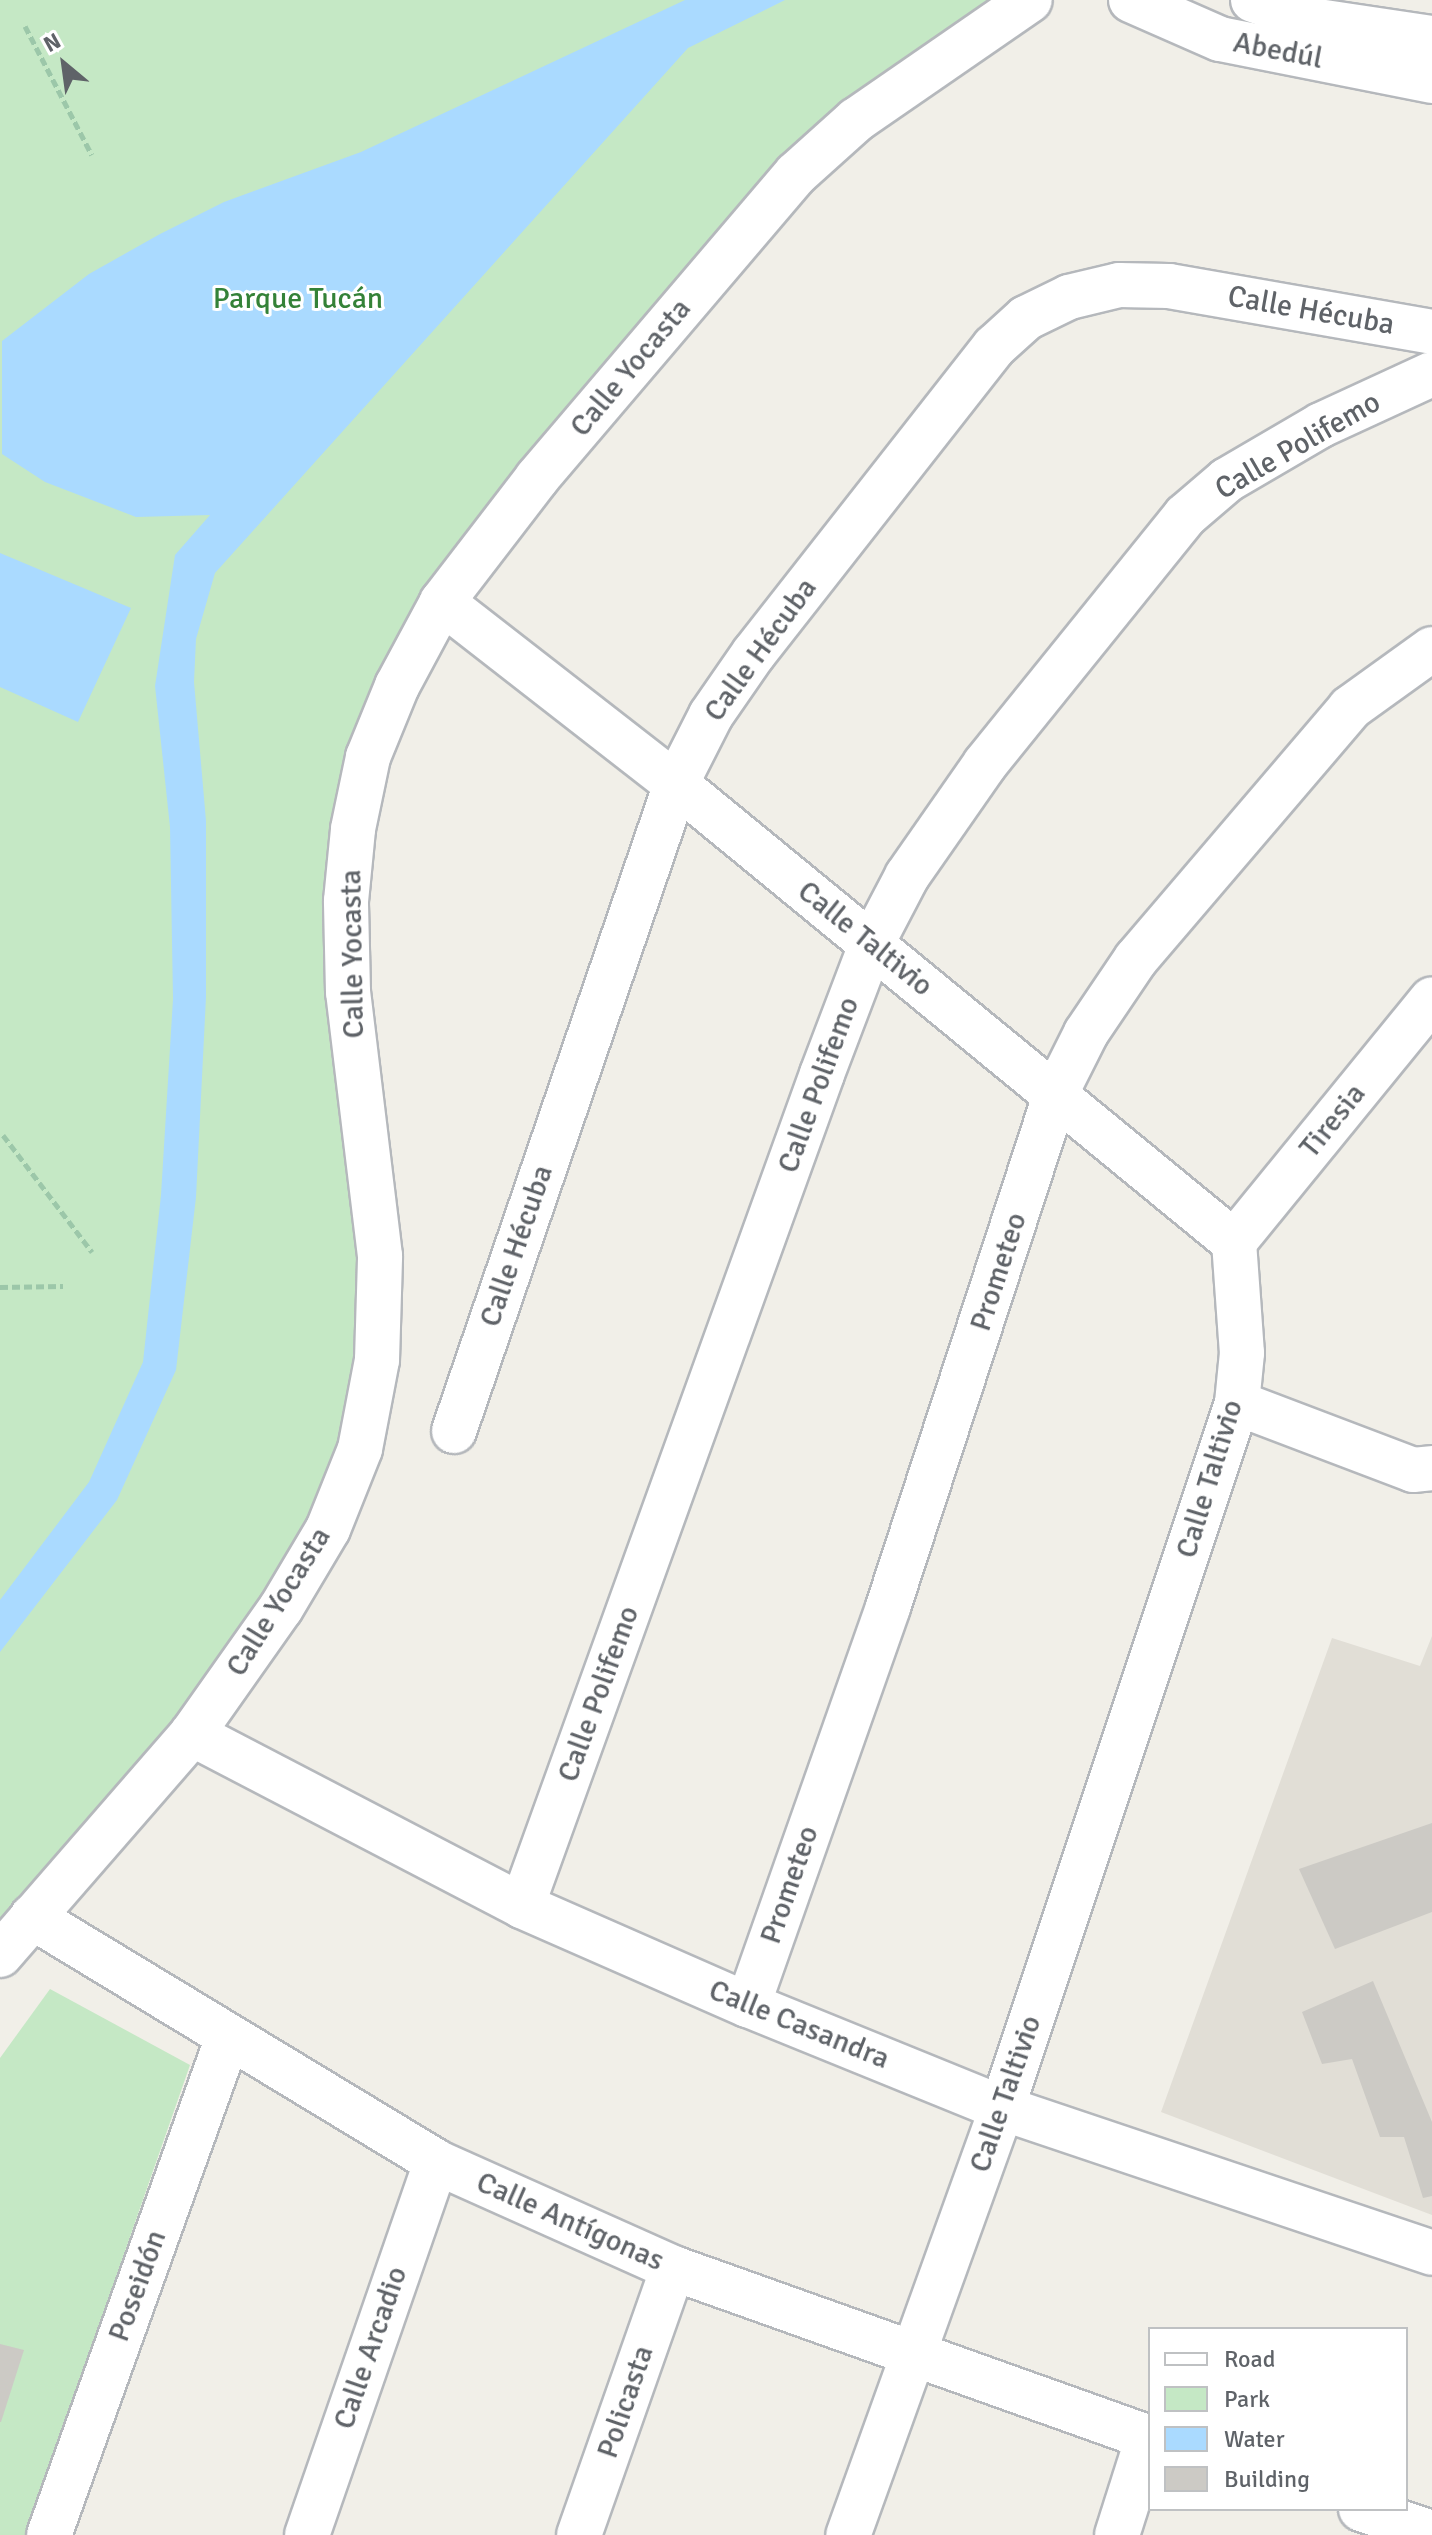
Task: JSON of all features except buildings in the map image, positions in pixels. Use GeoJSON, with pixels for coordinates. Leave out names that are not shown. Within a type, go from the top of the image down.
{"type":"FeatureCollection","features":[{"type":"Feature","properties":{"kind":"street","name":"Calle Yocasta"},"geometry":{"type":"LineString","coordinates":[[0,1955],[192,1734],[281,1608],[328,1529],[360,1449],[377,1360],[380,1256],[348,992],[346,901],[353,829],[368,757],[397,686],[442,602],[537,478],[796,174],[856,120],[1030,0]]}},
{"type":"Feature","properties":{"kind":"street","name":"Abedúl"},"geometry":{"type":"LineString","coordinates":[[1131,0],[1220,39],[1432,81]]}},
{"type":"Feature","properties":{"kind":"street","name":"Abedúl"},"geometry":{"type":"LineString","coordinates":[[1253,0],[1311,20],[1432,38]]}},
{"type":"Feature","properties":{"kind":"street","name":"Calle Hécuba"},"geometry":{"type":"LineString","coordinates":[[454,1431],[676,784],[711,715],[754,653],[994,347],[1026,318],[1069,297],[1119,285],[1169,286],[1432,332]]}},
{"type":"Feature","properties":{"kind":"street","name":"Calle Polifemo"},"geometry":{"type":"LineString","coordinates":[[522,1906],[871,945],[944,817],[1144,561],[1185,516],[1227,480],[1321,425],[1432,374]]}},
{"type":"Feature","properties":{"kind":"street","name":"Calle Taltivio"},"geometry":{"type":"LineString","coordinates":[[442,602],[676,784],[1234,1242],[1242,1353],[1237,1403],[1002,2108],[848,2535]]}},
{"type":"Feature","properties":{"kind":"street","name":"Prometeo"},"geometry":{"type":"LineString","coordinates":[[748,2005],[893,1592],[1056,1093],[1086,1033],[1146,947],[1350,708],[1432,649]]}},
{"type":"Feature","properties":{"kind":"street","name":"Tiresia"},"geometry":{"type":"LineString","coordinates":[[1234,1242],[1432,999]]}},
{"type":"Feature","properties":{"kind":"street"},"geometry":{"type":"LineString","coordinates":[[1237,1403],[1423,1469]]}},
{"type":"Feature","properties":{"kind":"street","name":"Calle Casandra"},"geometry":{"type":"LineString","coordinates":[[192,1734],[522,1906],[748,2005],[1002,2108],[1432,2253]]}},
{"type":"Feature","properties":{"kind":"street","name":"Calle Antígonas"},"geometry":{"type":"LineString","coordinates":[[32,1917],[436,2162],[673,2268],[1148,2437]]}},
{"type":"Feature","properties":{"kind":"street","name":"Poseidón"},"geometry":{"type":"LineString","coordinates":[[49,2535],[228,2037]]}},
{"type":"Feature","properties":{"kind":"street","name":"Calle Arcadio"},"geometry":{"type":"LineString","coordinates":[[307,2535],[436,2162]]}},
{"type":"Feature","properties":{"kind":"street","name":"Policasta"},"geometry":{"type":"LineString","coordinates":[[579,2535],[673,2268]]}},
{"type":"Feature","properties":{"kind":"street"},"geometry":{"type":"LineString","coordinates":[[1117,2535],[1148,2440]]}},
{"type":"Feature","properties":{"kind":"path"},"geometry":{"type":"LineString","coordinates":[[25,26],[92,155]]}},
{"type":"Feature","properties":{"kind":"path"},"geometry":{"type":"LineString","coordinates":[[3,1135],[92,1252]]}},
{"type":"Feature","properties":{"kind":"path"},"geometry":{"type":"LineString","coordinates":[[0,1287],[63,1286]]}},
{"type":"Feature","properties":{"kind":"shaded area"},"geometry":{"type":"Polygon","coordinates":[[[1432,1636],[1432,2215],[1161,2112],[1332,1638],[1420,1666],[1432,1636]]]}},
{"type":"Feature","properties":{"kind":"green space","name":"Parque Tucán"},"geometry":{"type":"Polygon","coordinates":[[[0,0],[1030,0],[856,120],[442,602],[353,829],[380,1256],[328,1529],[0,1955],[0,0]]]}},
{"type":"Feature","properties":{"kind":"green space"},"geometry":{"type":"Polygon","coordinates":[[[50,1989],[190,2065],[26,2535],[0,2535],[0,2058],[50,1989]]]}},
{"type":"Feature","properties":{"kind":"water"},"geometry":{"type":"Polygon","coordinates":[[[685,0],[785,0],[688,48],[215,573],[196,639],[194,682],[206,821],[206,997],[196,1197],[176,1370],[117,1500],[0,1652],[0,1600],[89,1482],[143,1362],[161,1195],[173,999],[170,827],[155,686],[175,555],[210,515],[136,517],[45,482],[2,454],[2,341],[89,274],[224,202],[361,152],[685,0]]]}},
{"type":"Feature","properties":{"kind":"water"},"geometry":{"type":"Polygon","coordinates":[[[0,553],[131,608],[78,722],[0,687],[0,553]]]}}]}
